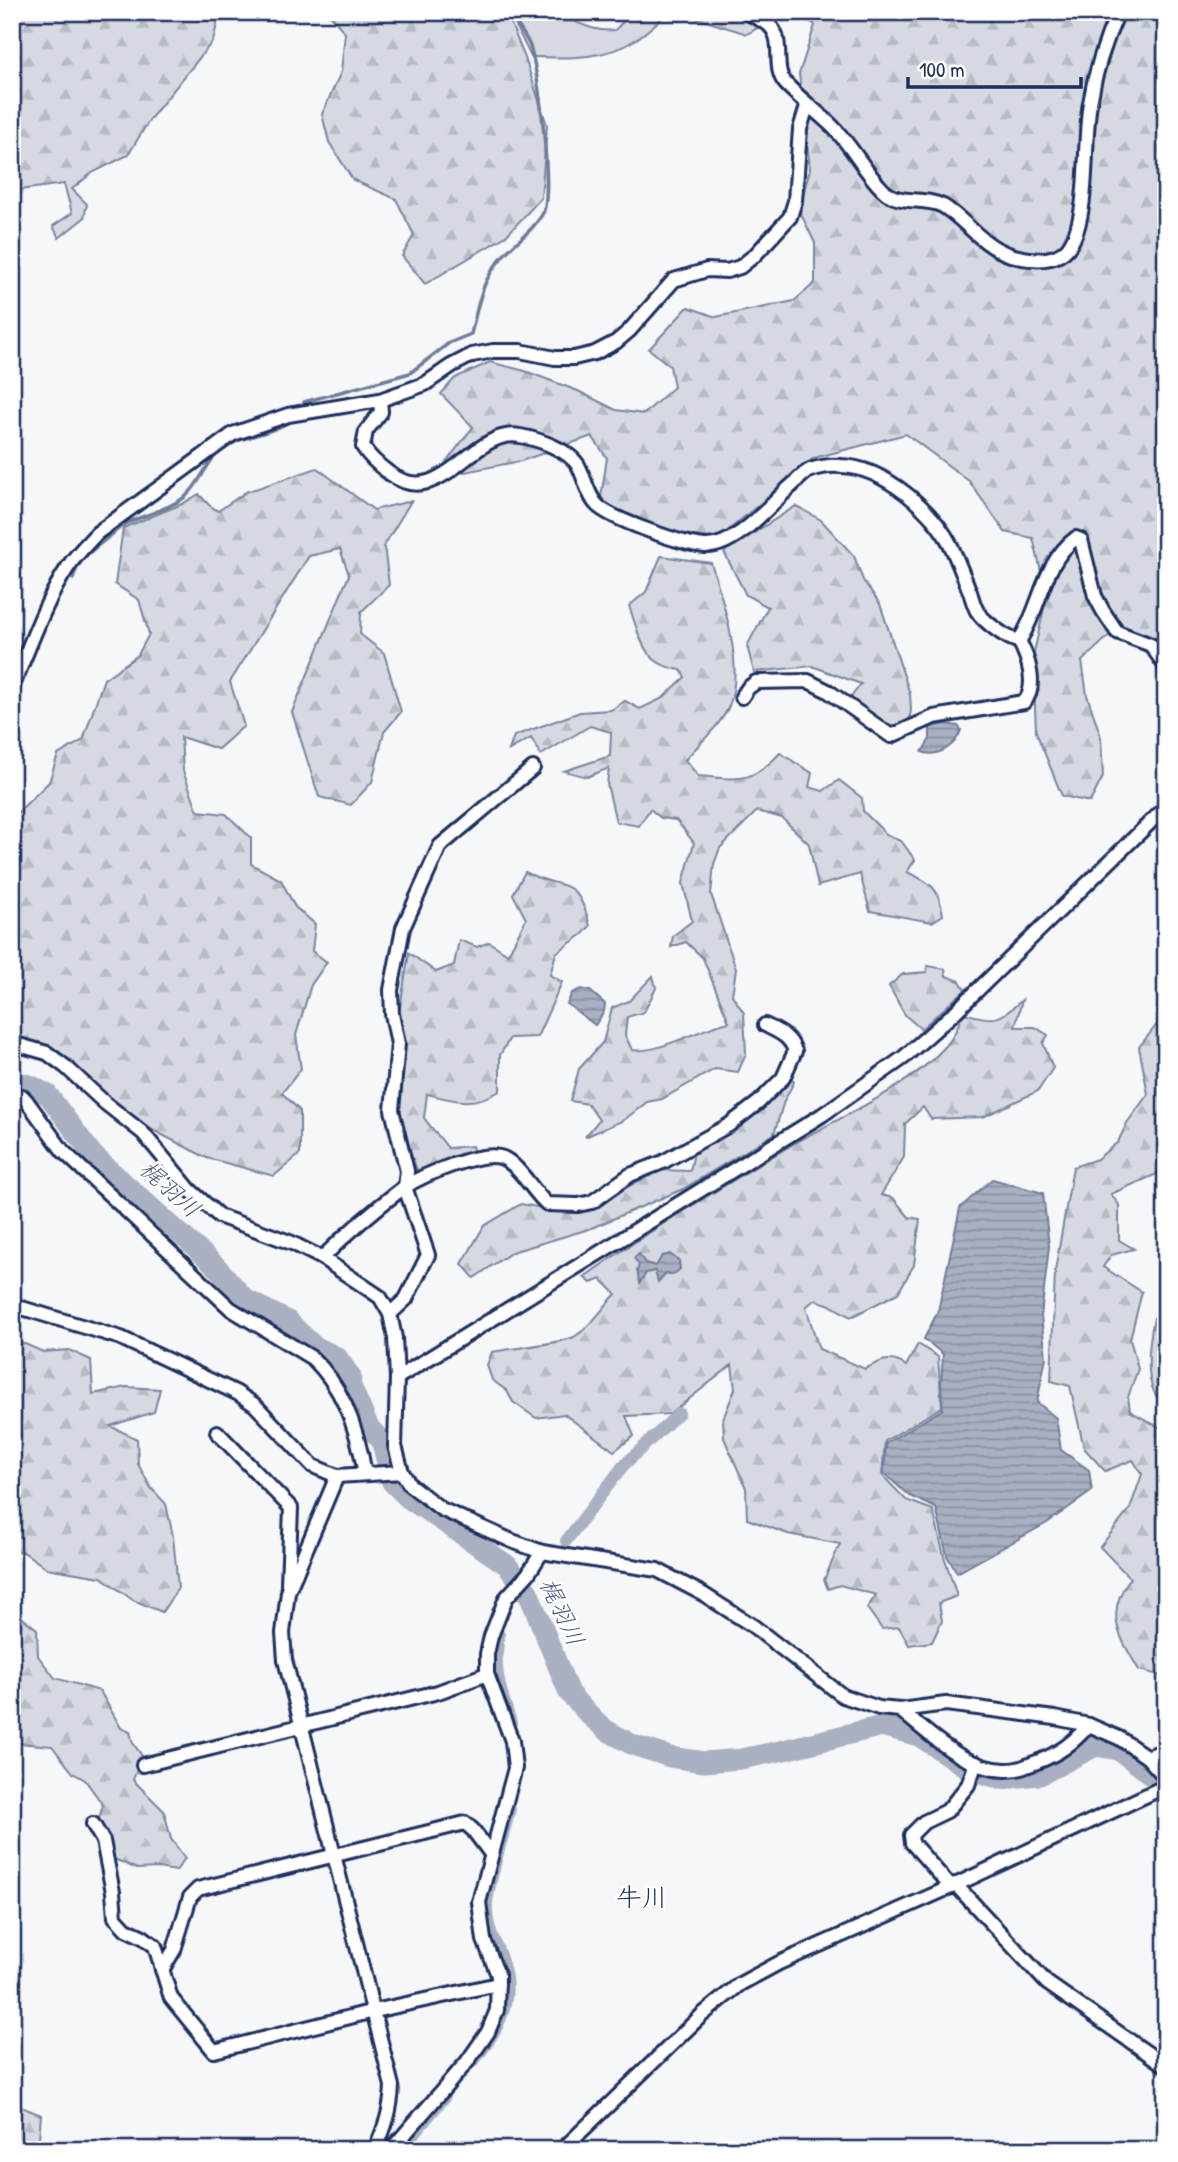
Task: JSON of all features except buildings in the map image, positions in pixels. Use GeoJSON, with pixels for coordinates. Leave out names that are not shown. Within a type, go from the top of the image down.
{"type":"FeatureCollection","features":[{"type":"Feature","properties":{"kind":"street"},"geometry":{"type":"LineString","coordinates":[[746,12],[769,25],[774,31],[780,77],[807,106],[834,128],[884,192],[897,199],[931,202],[943,206],[996,249],[1015,256],[1047,260],[1058,256],[1069,247],[1080,217],[1090,103],[1105,41],[1118,12]]}},
{"type":"Feature","properties":{"kind":"street"},"geometry":{"type":"LineString","coordinates":[[12,687],[67,568],[97,533],[233,434],[288,415],[380,400],[425,384],[472,355],[494,351],[520,351],[555,358],[574,358],[595,353],[616,342],[629,331],[674,280],[707,270],[727,271],[740,267],[755,255],[790,217],[795,201],[800,129],[807,106]]}},
{"type":"Feature","properties":{"kind":"street"},"geometry":{"type":"LineString","coordinates":[[380,400],[381,412],[366,431],[363,447],[370,458],[398,480],[433,480],[452,470],[481,446],[501,436],[532,438],[569,455],[578,465],[595,503],[604,511],[656,534],[706,546],[727,542],[744,530],[808,471],[842,466],[863,470],[910,496],[927,514],[950,544],[977,612],[1010,640],[1019,642],[1027,656],[1031,689],[1024,702],[934,717],[891,736],[828,691],[808,681],[756,682],[742,697]]}},
{"type":"Feature","properties":{"kind":"street"},"geometry":{"type":"LineString","coordinates":[[1019,642],[1057,557],[1076,538],[1084,545],[1095,596],[1117,632],[1151,645],[1166,667]]}},
{"type":"Feature","properties":{"kind":"street"},"geometry":{"type":"LineString","coordinates":[[390,1314],[406,1299],[428,1255],[405,1187],[407,1171],[392,1110],[398,1044],[391,990],[403,928],[440,846],[533,768]]}},
{"type":"Feature","properties":{"kind":"street"},"geometry":{"type":"LineString","coordinates":[[397,1378],[821,1115],[903,1058],[954,1013],[1166,807]]}},
{"type":"Feature","properties":{"kind":"street"},"geometry":{"type":"LineString","coordinates":[[322,1258],[405,1187],[466,1159],[495,1155],[506,1159],[547,1204],[578,1205],[592,1202],[630,1175],[663,1162],[729,1125],[758,1103],[783,1078],[795,1051],[792,1042],[784,1034],[765,1025]]}},
{"type":"Feature","properties":{"kind":"street"},"geometry":{"type":"LineString","coordinates":[[12,1043],[47,1053],[66,1067],[143,1133],[190,1190],[219,1216],[292,1243],[322,1258],[380,1297],[390,1314],[396,1338],[397,1472],[441,1509],[542,1552],[657,1570],[703,1594],[753,1626],[843,1696],[879,1708],[900,1710],[946,1704],[1055,1717],[1089,1724],[1119,1738],[1147,1757],[1166,1777]]}},
{"type":"Feature","properties":{"kind":"street"},"geometry":{"type":"LineString","coordinates":[[12,1094],[22,1096],[26,1100],[62,1151],[231,1309],[312,1358],[321,1367],[333,1383],[351,1419],[367,1474]]}},
{"type":"Feature","properties":{"kind":"street"},"geometry":{"type":"LineString","coordinates":[[12,1305],[121,1338],[237,1393],[255,1405],[313,1466],[337,1476],[397,1472]]}},
{"type":"Feature","properties":{"kind":"street"},"geometry":{"type":"LineString","coordinates":[[217,1432],[291,1508],[288,1592],[283,1633],[285,1660],[392,2087],[391,2108],[386,2127],[375,2150]]}},
{"type":"Feature","properties":{"kind":"street"},"geometry":{"type":"LineString","coordinates":[[288,1592],[337,1476]]}},
{"type":"Feature","properties":{"kind":"street"},"geometry":{"type":"LineString","coordinates":[[391,2150],[467,2062],[488,2032],[497,2010],[498,1975],[484,1940],[479,1902],[515,1768],[512,1741],[488,1674],[487,1654],[506,1598],[528,1574],[542,1552]]}},
{"type":"Feature","properties":{"kind":"street"},"geometry":{"type":"LineString","coordinates":[[143,1765],[438,1692],[488,1674]]}},
{"type":"Feature","properties":{"kind":"street"},"geometry":{"type":"LineString","coordinates":[[900,1710],[948,1748],[976,1765],[998,1769],[1017,1769],[1072,1744],[1089,1724]]}},
{"type":"Feature","properties":{"kind":"street"},"geometry":{"type":"LineString","coordinates":[[1147,1757],[1166,1750]]}},
{"type":"Feature","properties":{"kind":"street"},"geometry":{"type":"LineString","coordinates":[[976,1765],[968,1785],[947,1811],[924,1822],[911,1835],[912,1843],[1047,1983],[1166,2066]]}},
{"type":"Feature","properties":{"kind":"street"},"geometry":{"type":"LineString","coordinates":[[562,2150],[702,2015],[740,1984],[779,1963],[953,1886],[1166,1786]]}},
{"type":"Feature","properties":{"kind":"street"},"geometry":{"type":"LineString","coordinates":[[162,1970],[174,1950],[190,1897],[198,1889],[465,1823],[491,1854]]}},
{"type":"Feature","properties":{"kind":"street"},"geometry":{"type":"LineString","coordinates":[[93,1824],[103,1841],[115,1917],[125,1929],[144,1937],[155,1946],[171,1998],[214,2052],[374,2011],[498,1984]]}},
{"type":"Feature","properties":{"kind":"green space"},"geometry":{"type":"Polygon","coordinates":[[[12,12],[220,12],[213,41],[150,119],[128,155],[92,173],[72,189],[87,204],[84,218],[59,238],[53,226],[72,213],[64,184],[12,191],[12,12]]]}},
{"type":"Feature","properties":{"kind":"green space"},"geometry":{"type":"Polygon","coordinates":[[[328,12],[506,12],[525,58],[547,125],[541,198],[506,236],[425,284],[402,256],[414,235],[396,199],[353,180],[329,142],[322,114],[341,72],[345,33],[328,12]]]}},
{"type":"Feature","properties":{"kind":"green space"},"geometry":{"type":"Polygon","coordinates":[[[509,12],[544,12],[589,27],[615,30],[632,12],[670,12],[623,47],[598,54],[557,58],[531,57],[509,12]]]}},
{"type":"Feature","properties":{"kind":"green space"},"geometry":{"type":"Polygon","coordinates":[[[677,12],[786,12],[747,34],[677,12]]]}},
{"type":"Feature","properties":{"kind":"green space"},"geometry":{"type":"Polygon","coordinates":[[[798,12],[1166,12],[1166,636],[1151,641],[1111,634],[1082,661],[1087,695],[1101,737],[1103,777],[1090,802],[1062,796],[1036,732],[1033,656],[1047,596],[1033,538],[1005,532],[969,481],[906,434],[814,458],[718,539],[669,533],[600,504],[607,458],[592,436],[521,461],[434,478],[473,427],[441,394],[455,378],[490,362],[525,371],[578,391],[616,410],[644,414],[674,387],[670,366],[649,349],[688,307],[716,317],[794,301],[815,283],[815,243],[799,210],[810,169],[799,74],[815,25],[798,12]]]}},
{"type":"Feature","properties":{"kind":"green space"},"geometry":{"type":"Polygon","coordinates":[[[317,468],[374,510],[411,501],[384,546],[389,585],[361,612],[360,634],[384,653],[401,712],[384,732],[372,782],[351,805],[319,797],[292,712],[349,575],[340,549],[309,556],[230,682],[244,726],[218,749],[181,737],[183,771],[198,811],[226,814],[251,838],[251,864],[281,880],[295,907],[315,924],[312,951],[327,962],[311,985],[296,1035],[301,1069],[282,1093],[300,1111],[300,1154],[274,1176],[207,1158],[139,1123],[52,1049],[12,1035],[12,818],[49,782],[58,755],[83,740],[104,679],[138,655],[149,634],[139,600],[115,584],[123,528],[182,504],[199,494],[218,511],[246,492],[317,468]]]}},
{"type":"Feature","properties":{"kind":"green space"},"geometry":{"type":"Polygon","coordinates":[[[796,506],[821,520],[854,556],[863,580],[880,604],[910,694],[909,722],[885,732],[848,701],[861,684],[812,666],[754,672],[747,646],[768,607],[746,595],[724,552],[796,506]]]}},
{"type":"Feature","properties":{"kind":"green space"},"geometry":{"type":"Polygon","coordinates":[[[661,556],[711,563],[734,654],[735,673],[729,706],[714,728],[685,760],[698,776],[743,778],[760,771],[780,753],[812,773],[809,787],[823,791],[839,780],[862,798],[863,811],[886,834],[902,842],[915,860],[907,872],[933,888],[939,898],[943,915],[932,922],[870,911],[860,874],[818,886],[809,844],[782,818],[757,811],[720,848],[714,864],[711,894],[736,969],[732,995],[744,1013],[746,1054],[738,1072],[715,1069],[662,1099],[647,1102],[624,1120],[585,1137],[599,1120],[588,1104],[570,1101],[579,1069],[603,1042],[612,1008],[629,1001],[653,976],[656,988],[644,1012],[627,1017],[625,1035],[632,1050],[654,1048],[729,1022],[703,958],[686,942],[671,947],[673,936],[692,921],[683,883],[694,843],[676,820],[661,818],[650,809],[639,826],[616,822],[607,784],[609,768],[587,777],[564,771],[610,756],[611,732],[590,726],[541,755],[531,738],[509,750],[514,736],[580,712],[611,710],[625,701],[640,709],[663,698],[685,677],[681,670],[668,667],[651,656],[640,639],[629,606],[646,592],[661,556]]]}},
{"type":"Feature","properties":{"kind":"green space"},"geometry":{"type":"Polygon","coordinates":[[[525,872],[574,891],[585,909],[590,926],[556,953],[550,975],[562,982],[537,1037],[510,1038],[500,1055],[500,1091],[472,1101],[427,1094],[424,1118],[448,1148],[472,1146],[474,1153],[418,1172],[402,1135],[396,1110],[401,1046],[399,1014],[409,953],[436,972],[454,965],[459,940],[477,947],[489,942],[508,954],[526,919],[513,894],[525,872]]]}},
{"type":"Feature","properties":{"kind":"green space"},"geometry":{"type":"Polygon","coordinates":[[[928,966],[945,969],[946,976],[960,981],[965,990],[921,1029],[905,1015],[889,986],[903,974],[927,972],[928,966]]]}},
{"type":"Feature","properties":{"kind":"green space"},"geometry":{"type":"Polygon","coordinates":[[[1022,1000],[1015,1027],[1035,1027],[1048,1035],[1043,1043],[1053,1068],[1038,1091],[983,1117],[931,1119],[923,1107],[905,1124],[904,1157],[881,1195],[893,1198],[909,1217],[920,1219],[914,1265],[898,1293],[851,1317],[828,1304],[814,1300],[806,1307],[819,1349],[865,1369],[890,1360],[906,1366],[918,1344],[938,1357],[942,1407],[885,1441],[882,1475],[906,1500],[933,1510],[957,1596],[939,1603],[942,1621],[932,1642],[909,1645],[899,1627],[882,1629],[867,1608],[876,1595],[840,1585],[828,1589],[824,1580],[840,1544],[788,1534],[747,1519],[746,1488],[724,1438],[723,1419],[735,1389],[732,1365],[670,1414],[626,1416],[634,1436],[614,1451],[564,1414],[536,1418],[513,1402],[507,1391],[492,1380],[487,1365],[492,1352],[559,1341],[580,1333],[616,1294],[601,1279],[591,1283],[584,1277],[711,1194],[896,1087],[934,1058],[949,1042],[963,1013],[996,1018],[1022,1000]]]}},
{"type":"Feature","properties":{"kind":"green space"},"geometry":{"type":"Polygon","coordinates":[[[1166,1013],[1166,1147],[1157,1174],[1111,1194],[1119,1205],[1119,1240],[1134,1249],[1111,1255],[1103,1267],[1142,1292],[1130,1339],[1138,1369],[1128,1397],[1130,1411],[1166,1431],[1166,1677],[1139,1670],[1126,1646],[1117,1625],[1116,1614],[1122,1591],[1130,1578],[1100,1547],[1130,1509],[1142,1474],[1133,1460],[1105,1471],[1084,1448],[1070,1386],[1051,1381],[1055,1271],[1073,1167],[1097,1159],[1118,1142],[1127,1123],[1148,1094],[1139,1047],[1166,1013]]]}},
{"type":"Feature","properties":{"kind":"green space"},"geometry":{"type":"Polygon","coordinates":[[[789,1076],[794,1082],[784,1101],[774,1134],[683,1189],[589,1229],[512,1252],[474,1278],[462,1264],[484,1226],[521,1204],[553,1210],[586,1209],[659,1170],[690,1171],[695,1148],[789,1076]]]}},
{"type":"Feature","properties":{"kind":"green space"},"geometry":{"type":"Polygon","coordinates":[[[1166,1309],[1166,1405],[1153,1389],[1149,1365],[1154,1318],[1166,1309]]]}},
{"type":"Feature","properties":{"kind":"green space"},"geometry":{"type":"Polygon","coordinates":[[[12,1343],[25,1344],[43,1352],[69,1350],[91,1360],[93,1394],[126,1387],[160,1389],[154,1412],[110,1426],[137,1439],[138,1464],[151,1488],[166,1504],[173,1536],[178,1588],[162,1612],[133,1600],[101,1577],[46,1568],[25,1553],[12,1549],[12,1343]]]}},
{"type":"Feature","properties":{"kind":"green space"},"geometry":{"type":"Polygon","coordinates":[[[12,1610],[37,1629],[38,1656],[55,1678],[100,1691],[121,1728],[130,1732],[133,1743],[142,1756],[133,1780],[164,1811],[171,1839],[185,1858],[176,1871],[137,1869],[112,1858],[98,1822],[103,1805],[85,1780],[73,1773],[52,1746],[18,1743],[12,1733],[12,1610]]]}},
{"type":"Feature","properties":{"kind":"green space"},"geometry":{"type":"Polygon","coordinates":[[[12,2101],[41,2115],[38,2150],[12,2150],[12,2101]]]}},
{"type":"Feature","properties":{"kind":"water"},"geometry":{"type":"Polygon","coordinates":[[[946,724],[958,726],[961,730],[951,746],[940,752],[922,752],[930,739],[930,727],[946,724]]]}},
{"type":"Feature","properties":{"kind":"water"},"geometry":{"type":"Polygon","coordinates":[[[581,989],[590,991],[605,1004],[604,1012],[595,1025],[567,1004],[572,993],[581,989]]]}},
{"type":"Feature","properties":{"kind":"water"},"geometry":{"type":"Polygon","coordinates":[[[992,1179],[1043,1193],[1049,1246],[1041,1316],[1046,1357],[1037,1402],[1056,1418],[1061,1450],[1089,1470],[1092,1491],[1047,1523],[957,1573],[947,1556],[936,1508],[908,1495],[884,1473],[886,1443],[943,1409],[943,1354],[924,1339],[938,1311],[960,1208],[992,1179]]]}},
{"type":"Feature","properties":{"kind":"water"},"geometry":{"type":"Polygon","coordinates":[[[639,1254],[645,1263],[656,1266],[662,1256],[670,1254],[679,1261],[680,1269],[673,1275],[666,1273],[658,1282],[655,1271],[646,1273],[640,1283],[637,1271],[639,1265],[634,1258],[639,1254]]]}},
{"type":"Feature","properties":{"kind":"waterway"},"geometry":{"type":"LineString","coordinates":[[304,402],[410,373],[449,343],[471,334],[482,292],[490,274],[543,213],[546,201],[546,157],[537,78],[529,44],[509,12]]}},
{"type":"Feature","properties":{"kind":"waterway"},"geometry":{"type":"LineString","coordinates":[[73,579],[87,554],[122,526],[185,497],[221,450],[285,424]]}},
{"type":"Feature","properties":{"kind":"waterway"},"geometry":{"type":"LineString","coordinates":[[12,668],[29,630]]}},
{"type":"Feature","properties":{"kind":"waterway","name":"梶羽川"},"geometry":{"type":"LineString","coordinates":[[12,1080],[30,1085],[48,1095],[93,1155],[216,1266],[245,1299],[288,1321],[314,1346],[337,1357],[351,1377],[350,1384],[369,1428],[381,1439],[392,1482],[408,1498],[507,1565],[528,1592],[569,1693],[606,1730],[633,1745],[670,1757],[704,1762],[741,1759],[882,1726],[919,1736],[970,1770],[1001,1779],[1040,1775],[1096,1746],[1118,1750],[1150,1773],[1166,1798]]}},
{"type":"Feature","properties":{"kind":"waterway"},"geometry":{"type":"LineString","coordinates":[[566,1541],[623,1466],[679,1413]]}},
{"type":"Feature","properties":{"kind":"waterway"},"geometry":{"type":"LineString","coordinates":[[499,1635],[497,1670],[511,1723]]}},
{"type":"Feature","properties":{"kind":"waterway"},"geometry":{"type":"LineString","coordinates":[[473,2062],[496,2029],[507,1992],[501,1957],[490,1927],[487,1903],[510,1809]]}},
{"type":"Feature","properties":{"kind":"waterway"},"geometry":{"type":"LineString","coordinates":[[401,2150],[444,2098]]}},
{"type":"Feature","properties":{"kind":"district","name":"牛川"},"geometry":{"type":"Point","coordinates":[642,1897]}}]}
